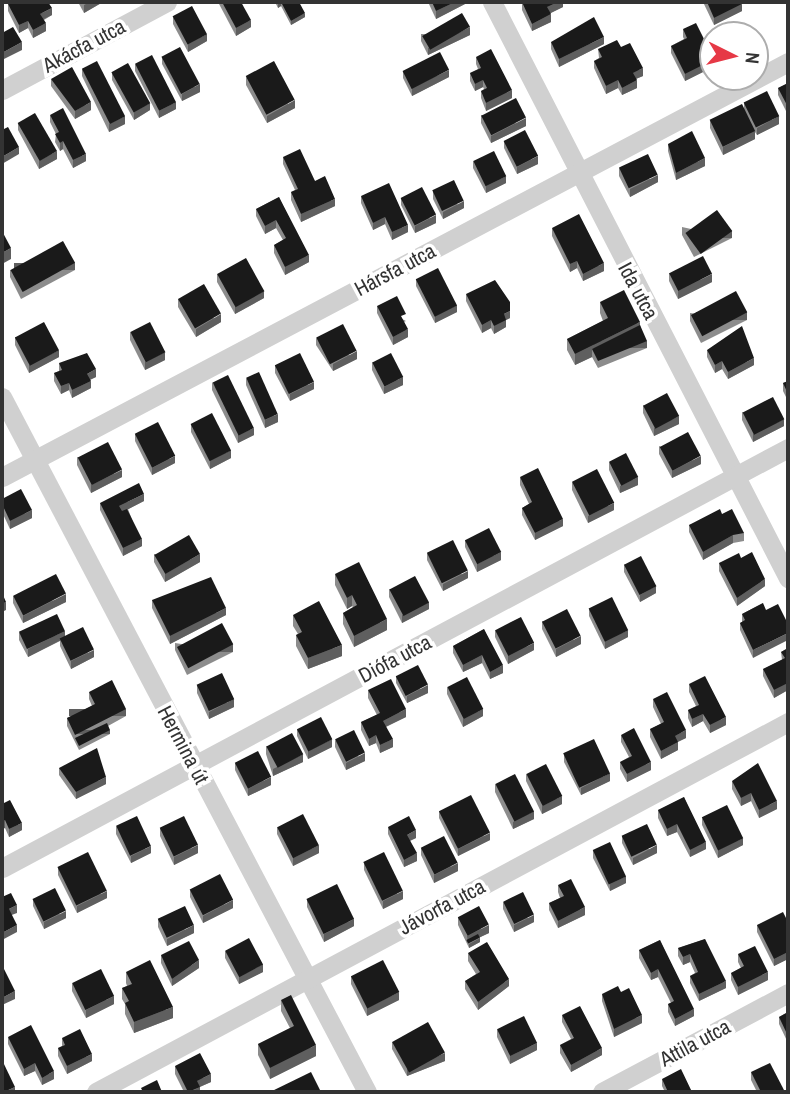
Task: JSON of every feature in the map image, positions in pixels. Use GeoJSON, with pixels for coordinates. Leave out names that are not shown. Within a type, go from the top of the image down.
{"type":"FeatureCollection","features":[{"type":"Feature","properties":{"kind":"street","name":"Akácfa utca"},"geometry":{"type":"LineString","coordinates":[[2,90],[167,2]]}},
{"type":"Feature","properties":{"kind":"street","name":"Ida utca"},"geometry":{"type":"LineString","coordinates":[[492,2],[578,175],[788,578]]}},
{"type":"Feature","properties":{"kind":"street","name":"Hársfa utca"},"geometry":{"type":"LineString","coordinates":[[2,478],[788,62]]}},
{"type":"Feature","properties":{"kind":"street","name":"Hermina út"},"geometry":{"type":"LineString","coordinates":[[2,397],[194,768],[367,1092]]}},
{"type":"Feature","properties":{"kind":"street","name":"Diófa utca"},"geometry":{"type":"LineString","coordinates":[[2,869],[788,448]]}},
{"type":"Feature","properties":{"kind":"street","name":"Jávorfa utca"},"geometry":{"type":"LineString","coordinates":[[96,1092],[788,722]]}},
{"type":"Feature","properties":{"kind":"street","name":"Attila utca"},"geometry":{"type":"LineString","coordinates":[[602,1092],[788,993]]}},
{"type":"Feature","properties":{"kind":"building"},"geometry":{"type":"Polygon","coordinates":[[[48,2],[52,8],[40,14],[46,23],[33,30],[28,21],[19,25],[8,4],[48,2]]]}},
{"type":"Feature","properties":{"kind":"building"},"geometry":{"type":"Polygon","coordinates":[[[222,2],[241,2],[251,20],[236,28],[222,2]]]}},
{"type":"Feature","properties":{"kind":"building"},"geometry":{"type":"Polygon","coordinates":[[[281,2],[299,2],[305,13],[291,21],[281,2]]]}},
{"type":"Feature","properties":{"kind":"building"},"geometry":{"type":"Polygon","coordinates":[[[432,2],[455,2],[436,11],[432,2]]]}},
{"type":"Feature","properties":{"kind":"building"},"geometry":{"type":"Polygon","coordinates":[[[522,2],[558,2],[547,7],[551,14],[532,24],[522,2]]]}},
{"type":"Feature","properties":{"kind":"building"},"geometry":{"type":"Polygon","coordinates":[[[707,2],[741,2],[742,4],[714,18],[707,2]]]}},
{"type":"Feature","properties":{"kind":"building"},"geometry":{"type":"Polygon","coordinates":[[[192,6],[207,34],[188,45],[173,16],[192,6]]]}},
{"type":"Feature","properties":{"kind":"building"},"geometry":{"type":"Polygon","coordinates":[[[462,13],[470,27],[430,50],[422,36],[462,13]]]}},
{"type":"Feature","properties":{"kind":"building"},"geometry":{"type":"Polygon","coordinates":[[[594,17],[604,37],[559,59],[551,42],[594,17]]]}},
{"type":"Feature","properties":{"kind":"building"},"geometry":{"type":"Polygon","coordinates":[[[696,23],[699,29],[699,67],[685,74],[671,46],[687,38],[683,29],[696,23]]]}},
{"type":"Feature","properties":{"kind":"building"},"geometry":{"type":"Polygon","coordinates":[[[13,27],[22,42],[2,53],[2,33],[13,27]]]}},
{"type":"Feature","properties":{"kind":"building"},"geometry":{"type":"Polygon","coordinates":[[[617,40],[621,47],[630,43],[643,68],[633,73],[637,80],[622,88],[618,80],[606,86],[594,61],[602,57],[598,49],[617,40]]]}},
{"type":"Feature","properties":{"kind":"building"},"geometry":{"type":"Polygon","coordinates":[[[180,47],[200,84],[181,94],[161,57],[180,47]]]}},
{"type":"Feature","properties":{"kind":"building"},"geometry":{"type":"Polygon","coordinates":[[[491,49],[512,90],[486,103],[481,91],[487,88],[483,80],[475,84],[470,73],[481,68],[476,57],[491,49]]]}},
{"type":"Feature","properties":{"kind":"building"},"geometry":{"type":"Polygon","coordinates":[[[440,52],[449,70],[412,89],[403,71],[440,52]]]}},
{"type":"Feature","properties":{"kind":"building"},"geometry":{"type":"Polygon","coordinates":[[[152,55],[176,102],[159,111],[135,64],[152,55]]]}},
{"type":"Feature","properties":{"kind":"building"},"geometry":{"type":"Polygon","coordinates":[[[97,61],[125,116],[110,124],[82,69],[97,61]]]}},
{"type":"Feature","properties":{"kind":"building"},"geometry":{"type":"Polygon","coordinates":[[[274,61],[295,100],[266,115],[246,76],[274,61]]]}},
{"type":"Feature","properties":{"kind":"building"},"geometry":{"type":"Polygon","coordinates":[[[128,63],[150,103],[134,112],[111,72],[128,63]]]}},
{"type":"Feature","properties":{"kind":"building"},"geometry":{"type":"Polygon","coordinates":[[[72,67],[91,102],[75,111],[51,79],[72,67]]]}},
{"type":"Feature","properties":{"kind":"building"},"geometry":{"type":"Polygon","coordinates":[[[788,83],[788,107],[778,88],[788,83]]]}},
{"type":"Feature","properties":{"kind":"building"},"geometry":{"type":"Polygon","coordinates":[[[767,91],[779,116],[756,128],[744,102],[767,91]]]}},
{"type":"Feature","properties":{"kind":"building"},"geometry":{"type":"Polygon","coordinates":[[[516,98],[526,118],[491,135],[481,116],[516,98]]]}},
{"type":"Feature","properties":{"kind":"building"},"geometry":{"type":"Polygon","coordinates":[[[742,104],[755,131],[723,147],[710,120],[742,104]]]}},
{"type":"Feature","properties":{"kind":"building"},"geometry":{"type":"Polygon","coordinates":[[[63,108],[86,154],[73,160],[63,141],[60,143],[55,134],[59,132],[50,115],[63,108]]]}},
{"type":"Feature","properties":{"kind":"building"},"geometry":{"type":"Polygon","coordinates":[[[35,113],[57,151],[40,161],[18,123],[35,113]]]}},
{"type":"Feature","properties":{"kind":"building"},"geometry":{"type":"Polygon","coordinates":[[[8,127],[19,147],[2,157],[2,130],[8,127]]]}},
{"type":"Feature","properties":{"kind":"building"},"geometry":{"type":"Polygon","coordinates":[[[525,130],[538,156],[517,167],[504,141],[525,130]]]}},
{"type":"Feature","properties":{"kind":"building"},"geometry":{"type":"Polygon","coordinates":[[[692,131],[705,158],[676,173],[668,144],[692,131]]]}},
{"type":"Feature","properties":{"kind":"building"},"geometry":{"type":"Polygon","coordinates":[[[300,149],[315,181],[325,176],[335,199],[301,214],[291,192],[298,189],[283,157],[300,149]]]}},
{"type":"Feature","properties":{"kind":"building"},"geometry":{"type":"Polygon","coordinates":[[[494,151],[506,176],[486,186],[473,161],[494,151]]]}},
{"type":"Feature","properties":{"kind":"building"},"geometry":{"type":"Polygon","coordinates":[[[648,154],[658,175],[629,188],[619,168],[648,154]]]}},
{"type":"Feature","properties":{"kind":"building"},"geometry":{"type":"Polygon","coordinates":[[[454,180],[464,201],[442,211],[432,190],[454,180]]]}},
{"type":"Feature","properties":{"kind":"building"},"geometry":{"type":"Polygon","coordinates":[[[389,183],[408,225],[392,232],[385,217],[373,223],[361,196],[389,183]]]}},
{"type":"Feature","properties":{"kind":"building"},"geometry":{"type":"Polygon","coordinates":[[[422,187],[436,215],[415,226],[401,198],[422,187]]]}},
{"type":"Feature","properties":{"kind":"building"},"geometry":{"type":"Polygon","coordinates":[[[279,197],[309,255],[285,267],[274,245],[286,238],[276,220],[265,226],[256,209],[279,197]]]}},
{"type":"Feature","properties":{"kind":"building"},"geometry":{"type":"Polygon","coordinates":[[[717,210],[732,231],[701,254],[685,233],[717,210]]]}},
{"type":"Feature","properties":{"kind":"building"},"geometry":{"type":"Polygon","coordinates":[[[579,214],[604,263],[583,274],[577,261],[570,264],[552,228],[579,214]]]}},
{"type":"Feature","properties":{"kind":"building"},"geometry":{"type":"Polygon","coordinates":[[[2,231],[11,248],[2,253],[2,231]]]}},
{"type":"Feature","properties":{"kind":"building"},"geometry":{"type":"Polygon","coordinates":[[[63,241],[75,263],[23,292],[11,270],[63,241]]]}},
{"type":"Feature","properties":{"kind":"building"},"geometry":{"type":"Polygon","coordinates":[[[703,256],[712,274],[678,291],[669,273],[703,256]]]}},
{"type":"Feature","properties":{"kind":"building"},"geometry":{"type":"Polygon","coordinates":[[[246,258],[264,291],[236,307],[217,274],[246,258]]]}},
{"type":"Feature","properties":{"kind":"building"},"geometry":{"type":"Polygon","coordinates":[[[438,268],[457,305],[435,317],[416,279],[438,268]]]}},
{"type":"Feature","properties":{"kind":"building"},"geometry":{"type":"Polygon","coordinates":[[[495,280],[510,302],[510,311],[504,314],[506,320],[494,326],[491,320],[482,325],[466,294],[495,280]]]}},
{"type":"Feature","properties":{"kind":"building"},"geometry":{"type":"Polygon","coordinates":[[[204,284],[221,313],[195,328],[178,299],[204,284]]]}},
{"type":"Feature","properties":{"kind":"building"},"geometry":{"type":"Polygon","coordinates":[[[624,290],[640,322],[575,354],[567,339],[608,318],[600,302],[624,290]]]}},
{"type":"Feature","properties":{"kind":"building"},"geometry":{"type":"Polygon","coordinates":[[[736,291],[747,312],[702,336],[691,315],[736,291]]]}},
{"type":"Feature","properties":{"kind":"building"},"geometry":{"type":"Polygon","coordinates":[[[397,296],[406,314],[401,316],[408,329],[393,337],[377,306],[397,296]]]}},
{"type":"Feature","properties":{"kind":"building"},"geometry":{"type":"Polygon","coordinates":[[[44,322],[59,350],[30,366],[15,337],[44,322]]]}},
{"type":"Feature","properties":{"kind":"building"},"geometry":{"type":"Polygon","coordinates":[[[150,322],[165,352],[146,362],[130,332],[150,322]]]}},
{"type":"Feature","properties":{"kind":"building"},"geometry":{"type":"Polygon","coordinates":[[[343,324],[357,351],[330,364],[316,338],[343,324]]]}},
{"type":"Feature","properties":{"kind":"building"},"geometry":{"type":"Polygon","coordinates":[[[640,325],[647,341],[598,361],[592,349],[640,325]]]}},
{"type":"Feature","properties":{"kind":"building"},"geometry":{"type":"Polygon","coordinates":[[[742,326],[754,358],[728,372],[722,361],[715,365],[707,350],[742,326]]]}},
{"type":"Feature","properties":{"kind":"building"},"geometry":{"type":"Polygon","coordinates":[[[87,353],[96,369],[87,374],[91,381],[72,390],[69,383],[61,386],[54,373],[62,370],[59,363],[87,353]]]}},
{"type":"Feature","properties":{"kind":"building"},"geometry":{"type":"Polygon","coordinates":[[[300,353],[314,382],[289,394],[275,365],[300,353]]]}},
{"type":"Feature","properties":{"kind":"building"},"geometry":{"type":"Polygon","coordinates":[[[391,353],[403,377],[385,387],[372,363],[391,353]]]}},
{"type":"Feature","properties":{"kind":"building"},"geometry":{"type":"Polygon","coordinates":[[[259,372],[278,414],[265,420],[246,378],[259,372]]]}},
{"type":"Feature","properties":{"kind":"building"},"geometry":{"type":"Polygon","coordinates":[[[228,375],[254,428],[239,435],[213,382],[228,375]]]}},
{"type":"Feature","properties":{"kind":"building"},"geometry":{"type":"Polygon","coordinates":[[[788,381],[788,394],[783,383],[788,381]]]}},
{"type":"Feature","properties":{"kind":"building"},"geometry":{"type":"Polygon","coordinates":[[[667,393],[679,416],[655,429],[643,406],[667,393]]]}},
{"type":"Feature","properties":{"kind":"building"},"geometry":{"type":"Polygon","coordinates":[[[773,397],[784,419],[754,435],[743,412],[773,397]]]}},
{"type":"Feature","properties":{"kind":"building"},"geometry":{"type":"Polygon","coordinates":[[[212,413],[231,450],[210,461],[191,424],[212,413]]]}},
{"type":"Feature","properties":{"kind":"building"},"geometry":{"type":"Polygon","coordinates":[[[158,422],[175,456],[152,468],[135,434],[158,422]]]}},
{"type":"Feature","properties":{"kind":"building"},"geometry":{"type":"Polygon","coordinates":[[[688,432],[701,456],[672,471],[660,447],[688,432]]]}},
{"type":"Feature","properties":{"kind":"building"},"geometry":{"type":"Polygon","coordinates":[[[108,442],[122,470],[92,485],[78,457],[108,442]]]}},
{"type":"Feature","properties":{"kind":"building"},"geometry":{"type":"Polygon","coordinates":[[[626,453],[638,477],[621,486],[609,462],[626,453]]]}},
{"type":"Feature","properties":{"kind":"building"},"geometry":{"type":"Polygon","coordinates":[[[538,468],[563,519],[535,533],[522,508],[532,502],[520,477],[538,468]]]}},
{"type":"Feature","properties":{"kind":"building"},"geometry":{"type":"Polygon","coordinates":[[[597,469],[614,503],[589,516],[572,482],[597,469]]]}},
{"type":"Feature","properties":{"kind":"building"},"geometry":{"type":"Polygon","coordinates":[[[139,483],[144,494],[119,506],[122,511],[127,509],[142,539],[123,548],[100,503],[139,483]]]}},
{"type":"Feature","properties":{"kind":"building"},"geometry":{"type":"Polygon","coordinates":[[[21,489],[32,510],[10,521],[2,499],[21,489]]]}},
{"type":"Feature","properties":{"kind":"building"},"geometry":{"type":"Polygon","coordinates":[[[720,509],[722,514],[732,509],[744,533],[733,535],[703,552],[689,525],[720,509]]]}},
{"type":"Feature","properties":{"kind":"building"},"geometry":{"type":"Polygon","coordinates":[[[489,528],[501,552],[477,564],[465,540],[489,528]]]}},
{"type":"Feature","properties":{"kind":"building"},"geometry":{"type":"Polygon","coordinates":[[[189,535],[200,554],[165,574],[154,555],[189,535]]]}},
{"type":"Feature","properties":{"kind":"building"},"geometry":{"type":"Polygon","coordinates":[[[453,540],[468,571],[442,583],[427,553],[453,540]]]}},
{"type":"Feature","properties":{"kind":"building"},"geometry":{"type":"Polygon","coordinates":[[[752,552],[765,579],[737,598],[719,563],[739,553],[741,558],[752,552]]]}},
{"type":"Feature","properties":{"kind":"building"},"geometry":{"type":"Polygon","coordinates":[[[641,556],[656,586],[640,595],[624,565],[641,556]]]}},
{"type":"Feature","properties":{"kind":"building"},"geometry":{"type":"Polygon","coordinates":[[[359,562],[387,619],[354,636],[343,613],[357,605],[352,595],[347,598],[335,574],[359,562]]]}},
{"type":"Feature","properties":{"kind":"building"},"geometry":{"type":"Polygon","coordinates":[[[56,574],[66,594],[23,615],[13,596],[56,574]]]}},
{"type":"Feature","properties":{"kind":"building"},"geometry":{"type":"Polygon","coordinates":[[[415,576],[429,602],[403,616],[389,590],[415,576]]]}},
{"type":"Feature","properties":{"kind":"building"},"geometry":{"type":"Polygon","coordinates":[[[211,577],[226,608],[170,636],[152,600],[211,577]]]}},
{"type":"Feature","properties":{"kind":"building"},"geometry":{"type":"Polygon","coordinates":[[[612,597],[628,630],[605,642],[589,608],[612,597]]]}},
{"type":"Feature","properties":{"kind":"building"},"geometry":{"type":"Polygon","coordinates":[[[319,601],[342,645],[308,658],[296,635],[302,632],[293,615],[319,601]]]}},
{"type":"Feature","properties":{"kind":"building"},"geometry":{"type":"Polygon","coordinates":[[[763,603],[766,610],[778,604],[788,624],[788,633],[753,650],[740,623],[745,620],[742,614],[763,603]]]}},
{"type":"Feature","properties":{"kind":"building"},"geometry":{"type":"Polygon","coordinates":[[[567,609],[581,636],[556,648],[542,622],[567,609]]]}},
{"type":"Feature","properties":{"kind":"building"},"geometry":{"type":"Polygon","coordinates":[[[57,614],[65,631],[27,649],[19,632],[57,614]]]}},
{"type":"Feature","properties":{"kind":"building"},"geometry":{"type":"Polygon","coordinates":[[[521,617],[534,643],[508,656],[495,630],[521,617]]]}},
{"type":"Feature","properties":{"kind":"building"},"geometry":{"type":"Polygon","coordinates":[[[222,623],[233,644],[188,668],[177,647],[222,623]]]}},
{"type":"Feature","properties":{"kind":"building"},"geometry":{"type":"Polygon","coordinates":[[[83,627],[94,649],[71,661],[60,638],[83,627]]]}},
{"type":"Feature","properties":{"kind":"building"},"geometry":{"type":"Polygon","coordinates":[[[484,629],[503,665],[490,672],[482,655],[463,665],[453,646],[484,629]]]}},
{"type":"Feature","properties":{"kind":"building"},"geometry":{"type":"Polygon","coordinates":[[[788,648],[788,683],[774,690],[763,669],[785,658],[781,652],[788,648]]]}},
{"type":"Feature","properties":{"kind":"building"},"geometry":{"type":"Polygon","coordinates":[[[418,665],[428,685],[406,696],[396,676],[418,665]]]}},
{"type":"Feature","properties":{"kind":"building"},"geometry":{"type":"Polygon","coordinates":[[[222,673],[234,699],[209,711],[197,685],[222,673]]]}},
{"type":"Feature","properties":{"kind":"building"},"geometry":{"type":"Polygon","coordinates":[[[705,676],[726,717],[710,725],[703,714],[692,719],[688,710],[699,705],[689,684],[705,676]]]}},
{"type":"Feature","properties":{"kind":"building"},"geometry":{"type":"Polygon","coordinates":[[[467,677],[483,709],[464,719],[447,687],[467,677]]]}},
{"type":"Feature","properties":{"kind":"building"},"geometry":{"type":"Polygon","coordinates":[[[391,679],[406,709],[383,721],[393,739],[380,745],[376,735],[369,739],[361,722],[380,713],[368,690],[391,679]]]}},
{"type":"Feature","properties":{"kind":"building"},"geometry":{"type":"Polygon","coordinates":[[[112,680],[126,709],[75,735],[67,718],[95,704],[89,692],[112,680]]]}},
{"type":"Feature","properties":{"kind":"building"},"geometry":{"type":"Polygon","coordinates":[[[667,692],[686,730],[675,736],[678,742],[661,751],[650,729],[664,722],[653,699],[667,692]]]}},
{"type":"Feature","properties":{"kind":"building"},"geometry":{"type":"Polygon","coordinates":[[[321,717],[332,739],[308,752],[297,729],[321,717]]]}},
{"type":"Feature","properties":{"kind":"building"},"geometry":{"type":"Polygon","coordinates":[[[107,723],[110,730],[79,746],[75,738],[107,723]]]}},
{"type":"Feature","properties":{"kind":"building"},"geometry":{"type":"Polygon","coordinates":[[[634,728],[651,762],[627,774],[620,762],[632,756],[621,735],[634,728]]]}},
{"type":"Feature","properties":{"kind":"building"},"geometry":{"type":"Polygon","coordinates":[[[354,730],[365,752],[346,762],[335,739],[354,730]]]}},
{"type":"Feature","properties":{"kind":"building"},"geometry":{"type":"Polygon","coordinates":[[[292,733],[303,754],[278,768],[266,747],[292,733]]]}},
{"type":"Feature","properties":{"kind":"building"},"geometry":{"type":"Polygon","coordinates":[[[594,739],[610,773],[579,788],[563,753],[594,739]]]}},
{"type":"Feature","properties":{"kind":"building"},"geometry":{"type":"Polygon","coordinates":[[[97,748],[106,777],[76,792],[59,768],[97,748]]]}},
{"type":"Feature","properties":{"kind":"building"},"geometry":{"type":"Polygon","coordinates":[[[258,751],[271,777],[248,789],[235,763],[258,751]]]}},
{"type":"Feature","properties":{"kind":"building"},"geometry":{"type":"Polygon","coordinates":[[[758,763],[777,801],[759,810],[751,793],[741,798],[732,781],[758,763]]]}},
{"type":"Feature","properties":{"kind":"building"},"geometry":{"type":"Polygon","coordinates":[[[546,764],[562,796],[543,806],[526,774],[546,764]]]}},
{"type":"Feature","properties":{"kind":"building"},"geometry":{"type":"Polygon","coordinates":[[[515,774],[534,811],[514,821],[495,784],[515,774]]]}},
{"type":"Feature","properties":{"kind":"building"},"geometry":{"type":"Polygon","coordinates":[[[471,795],[490,832],[458,849],[439,811],[471,795]]]}},
{"type":"Feature","properties":{"kind":"building"},"geometry":{"type":"Polygon","coordinates":[[[684,797],[706,842],[690,850],[677,824],[667,829],[658,810],[684,797]]]}},
{"type":"Feature","properties":{"kind":"building"},"geometry":{"type":"Polygon","coordinates":[[[10,800],[22,823],[9,829],[5,820],[2,822],[2,804],[10,800]]]}},
{"type":"Feature","properties":{"kind":"building"},"geometry":{"type":"Polygon","coordinates":[[[727,805],[743,838],[718,851],[702,817],[727,805]]]}},
{"type":"Feature","properties":{"kind":"building"},"geometry":{"type":"Polygon","coordinates":[[[303,814],[319,845],[293,858],[277,827],[303,814]]]}},
{"type":"Feature","properties":{"kind":"building"},"geometry":{"type":"Polygon","coordinates":[[[137,816],[151,846],[130,856],[116,826],[137,816]]]}},
{"type":"Feature","properties":{"kind":"building"},"geometry":{"type":"Polygon","coordinates":[[[184,816],[198,845],[174,857],[160,828],[184,816]]]}},
{"type":"Feature","properties":{"kind":"building"},"geometry":{"type":"Polygon","coordinates":[[[409,816],[416,830],[407,835],[417,853],[404,860],[388,827],[409,816]]]}},
{"type":"Feature","properties":{"kind":"building"},"geometry":{"type":"Polygon","coordinates":[[[647,824],[657,845],[631,857],[622,836],[647,824]]]}},
{"type":"Feature","properties":{"kind":"building"},"geometry":{"type":"Polygon","coordinates":[[[444,836],[458,863],[434,875],[421,848],[444,836]]]}},
{"type":"Feature","properties":{"kind":"building"},"geometry":{"type":"Polygon","coordinates":[[[610,842],[626,876],[609,884],[593,850],[610,842]]]}},
{"type":"Feature","properties":{"kind":"building"},"geometry":{"type":"Polygon","coordinates":[[[88,852],[107,891],[76,906],[57,867],[88,852]]]}},
{"type":"Feature","properties":{"kind":"building"},"geometry":{"type":"Polygon","coordinates":[[[384,852],[403,891],[382,901],[363,862],[384,852]]]}},
{"type":"Feature","properties":{"kind":"building"},"geometry":{"type":"Polygon","coordinates":[[[220,874],[233,900],[203,915],[190,889],[220,874]]]}},
{"type":"Feature","properties":{"kind":"building"},"geometry":{"type":"Polygon","coordinates":[[[571,879],[585,907],[558,921],[549,903],[564,896],[558,885],[571,879]]]}},
{"type":"Feature","properties":{"kind":"building"},"geometry":{"type":"Polygon","coordinates":[[[337,884],[354,919],[324,934],[306,899],[337,884]]]}},
{"type":"Feature","properties":{"kind":"building"},"geometry":{"type":"Polygon","coordinates":[[[55,888],[66,910],[43,921],[33,899],[55,888]]]}},
{"type":"Feature","properties":{"kind":"building"},"geometry":{"type":"Polygon","coordinates":[[[523,892],[534,914],[514,924],[503,902],[523,892]]]}},
{"type":"Feature","properties":{"kind":"building"},"geometry":{"type":"Polygon","coordinates":[[[11,893],[17,905],[9,909],[17,925],[2,933],[2,897],[11,893]]]}},
{"type":"Feature","properties":{"kind":"building"},"geometry":{"type":"Polygon","coordinates":[[[185,906],[194,925],[167,938],[158,919],[185,906]]]}},
{"type":"Feature","properties":{"kind":"building"},"geometry":{"type":"Polygon","coordinates":[[[479,906],[489,925],[468,936],[458,917],[479,906]]]}},
{"type":"Feature","properties":{"kind":"building"},"geometry":{"type":"Polygon","coordinates":[[[783,912],[788,922],[788,952],[774,959],[757,925],[783,912]]]}},
{"type":"Feature","properties":{"kind":"building"},"geometry":{"type":"Polygon","coordinates":[[[478,934],[480,938],[468,943],[466,940],[478,934]]]}},
{"type":"Feature","properties":{"kind":"building"},"geometry":{"type":"Polygon","coordinates":[[[249,938],[263,964],[239,977],[225,951],[249,938]]]}},
{"type":"Feature","properties":{"kind":"building"},"geometry":{"type":"Polygon","coordinates":[[[705,939],[726,981],[699,994],[690,976],[698,972],[690,954],[683,957],[678,948],[705,939]]]}},
{"type":"Feature","properties":{"kind":"building"},"geometry":{"type":"Polygon","coordinates":[[[660,940],[694,1009],[675,1019],[668,1004],[674,1001],[658,969],[651,973],[639,950],[660,940]]]}},
{"type":"Feature","properties":{"kind":"building"},"geometry":{"type":"Polygon","coordinates":[[[189,941],[199,960],[172,979],[161,955],[189,941]]]}},
{"type":"Feature","properties":{"kind":"building"},"geometry":{"type":"Polygon","coordinates":[[[487,942],[509,979],[478,1002],[465,981],[480,972],[468,953],[487,942]]]}},
{"type":"Feature","properties":{"kind":"building"},"geometry":{"type":"Polygon","coordinates":[[[755,946],[768,972],[738,987],[731,973],[744,966],[738,954],[755,946]]]}},
{"type":"Feature","properties":{"kind":"building"},"geometry":{"type":"Polygon","coordinates":[[[150,960],[173,1007],[134,1022],[125,1003],[129,1001],[122,988],[132,984],[126,972],[150,960]]]}},
{"type":"Feature","properties":{"kind":"building"},"geometry":{"type":"Polygon","coordinates":[[[383,960],[399,992],[367,1008],[351,976],[383,960]]]}},
{"type":"Feature","properties":{"kind":"building"},"geometry":{"type":"Polygon","coordinates":[[[2,965],[15,991],[2,998],[2,965]]]}},
{"type":"Feature","properties":{"kind":"building"},"geometry":{"type":"Polygon","coordinates":[[[101,969],[114,996],[85,1010],[72,983],[101,969]]]}},
{"type":"Feature","properties":{"kind":"building"},"geometry":{"type":"Polygon","coordinates":[[[618,986],[621,992],[629,988],[642,1015],[614,1029],[602,994],[618,986]]]}},
{"type":"Feature","properties":{"kind":"building"},"geometry":{"type":"Polygon","coordinates":[[[291,995],[316,1045],[270,1068],[258,1044],[294,1026],[281,1000],[291,995]]]}},
{"type":"Feature","properties":{"kind":"building"},"geometry":{"type":"Polygon","coordinates":[[[580,1006],[602,1048],[571,1065],[560,1045],[574,1038],[562,1015],[580,1006]]]}},
{"type":"Feature","properties":{"kind":"building"},"geometry":{"type":"Polygon","coordinates":[[[788,1012],[788,1036],[779,1017],[788,1012]]]}},
{"type":"Feature","properties":{"kind":"building"},"geometry":{"type":"Polygon","coordinates":[[[524,1016],[537,1043],[510,1056],[497,1029],[524,1016]]]}},
{"type":"Feature","properties":{"kind":"building"},"geometry":{"type":"Polygon","coordinates":[[[428,1022],[445,1053],[409,1072],[392,1042],[428,1022]]]}},
{"type":"Feature","properties":{"kind":"building"},"geometry":{"type":"Polygon","coordinates":[[[31,1025],[54,1071],[42,1078],[35,1063],[24,1069],[8,1037],[31,1025]]]}},
{"type":"Feature","properties":{"kind":"building"},"geometry":{"type":"Polygon","coordinates":[[[80,1029],[92,1054],[67,1066],[58,1048],[65,1045],[62,1038],[80,1029]]]}},
{"type":"Feature","properties":{"kind":"building"},"geometry":{"type":"Polygon","coordinates":[[[200,1053],[211,1074],[197,1081],[200,1087],[188,1092],[175,1066],[200,1053]]]}},
{"type":"Feature","properties":{"kind":"building"},"geometry":{"type":"Polygon","coordinates":[[[2,1060],[15,1087],[4,1092],[2,1092],[2,1060]]]}},
{"type":"Feature","properties":{"kind":"building"},"geometry":{"type":"Polygon","coordinates":[[[770,1063],[785,1092],[761,1092],[751,1072],[770,1063]]]}},
{"type":"Feature","properties":{"kind":"building"},"geometry":{"type":"Polygon","coordinates":[[[681,1069],[692,1092],[668,1092],[662,1079],[681,1069]]]}},
{"type":"Feature","properties":{"kind":"building"},"geometry":{"type":"Polygon","coordinates":[[[311,1072],[321,1092],[270,1092],[311,1072]]]}},
{"type":"Feature","properties":{"kind":"building"},"geometry":{"type":"Polygon","coordinates":[[[157,1080],[162,1092],[143,1092],[141,1088],[157,1080]]]}}]}
